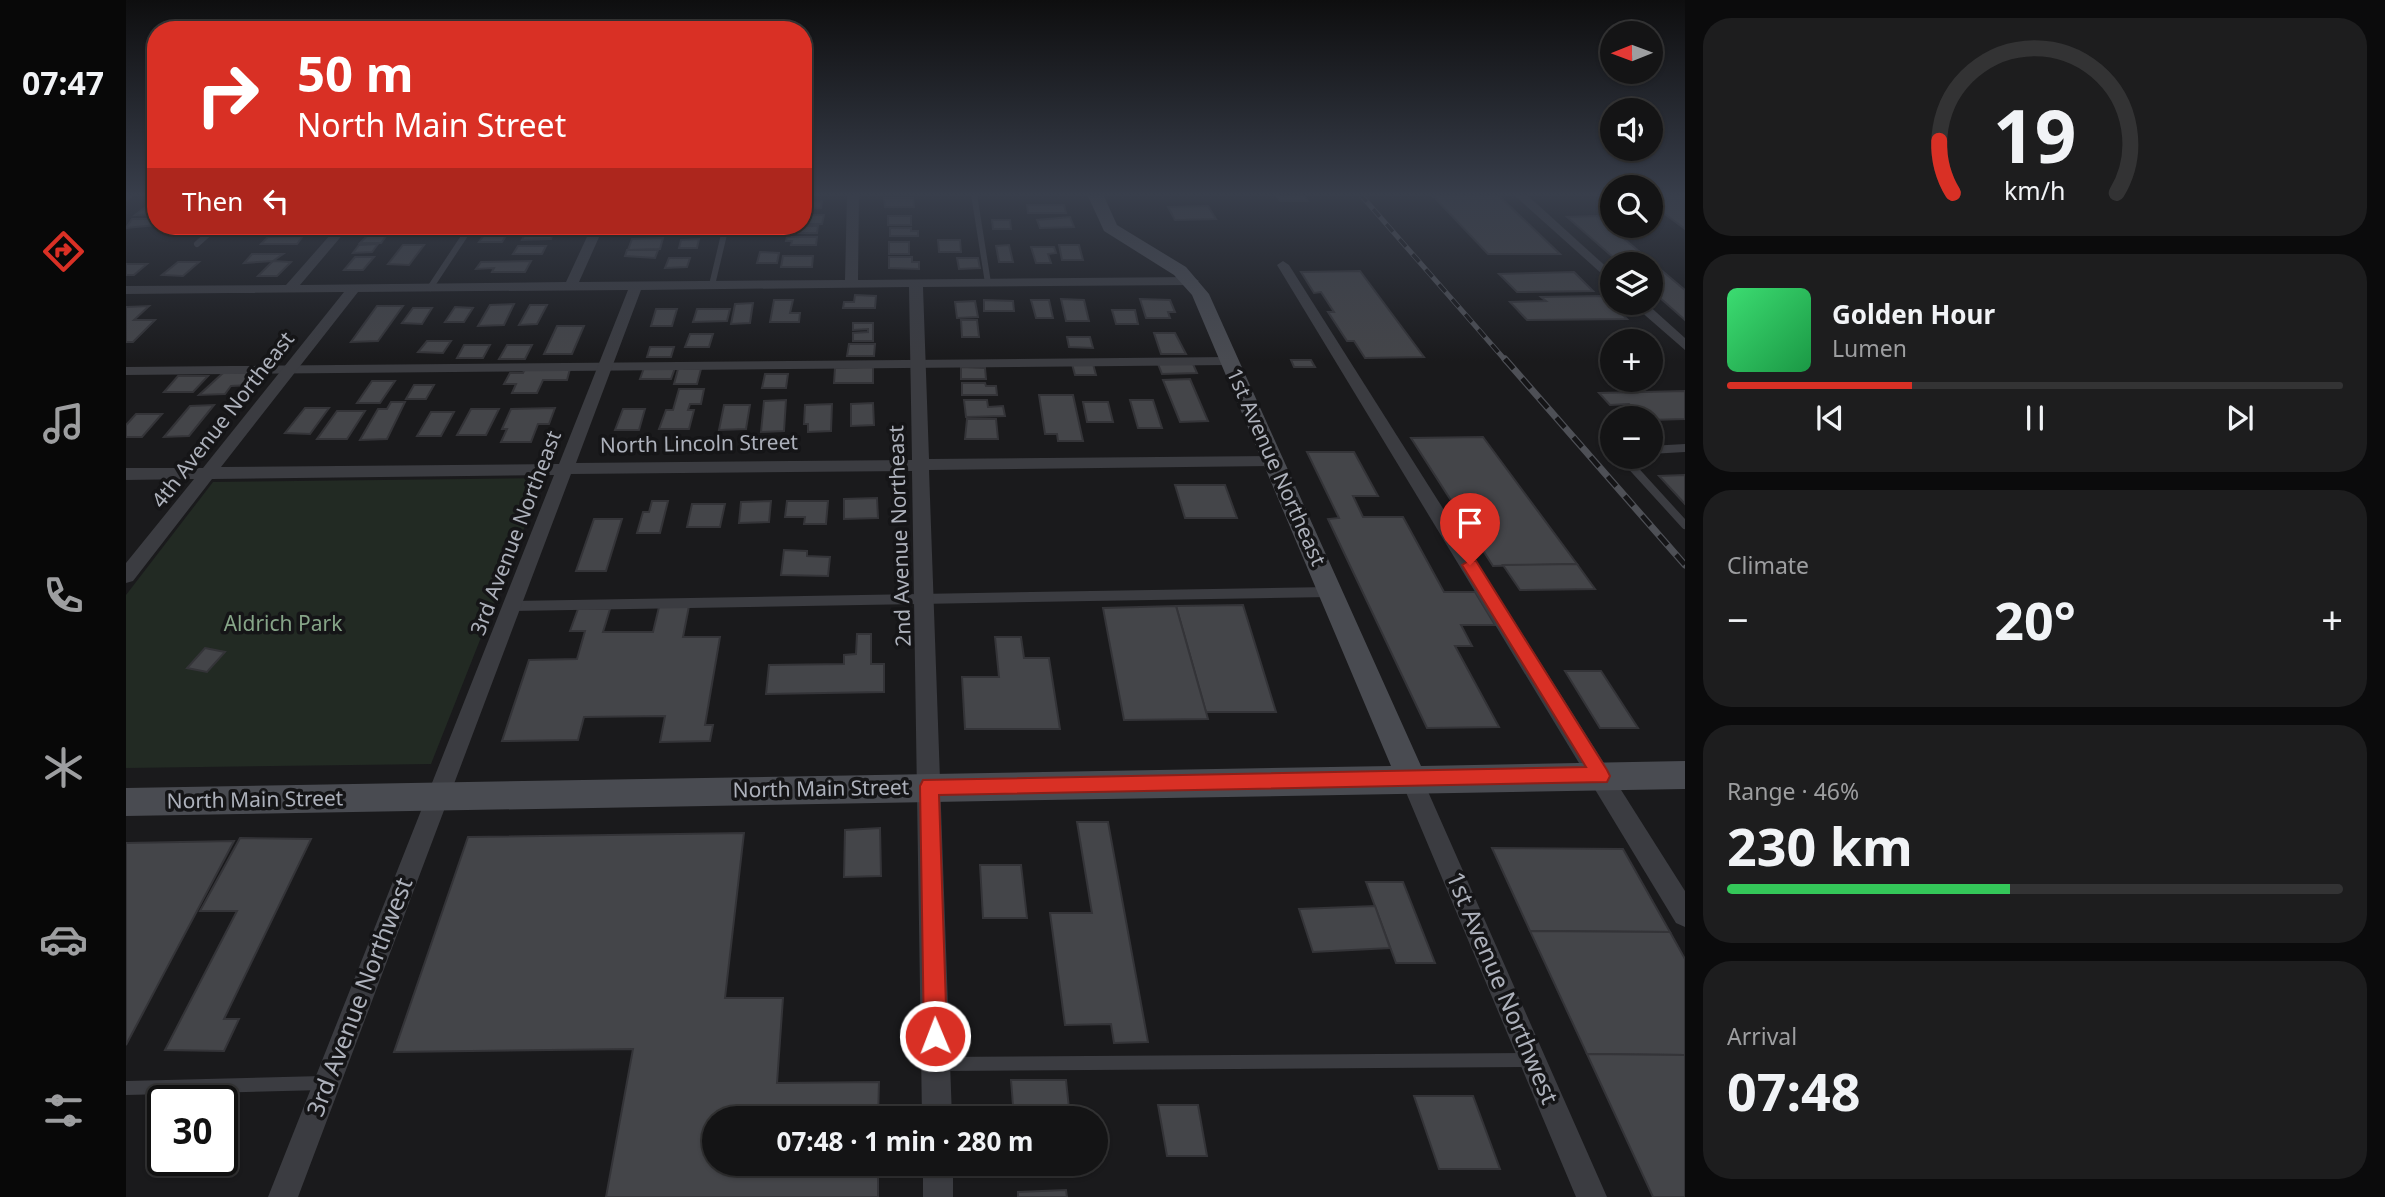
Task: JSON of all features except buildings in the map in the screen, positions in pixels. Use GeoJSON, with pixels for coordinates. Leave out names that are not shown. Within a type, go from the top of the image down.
{"type":"FeatureCollection","features":[{"type":"Feature","properties":{"kind":"street"},"geometry":{"type":"LineString","coordinates":[[289,289],[323,250]]}},
{"type":"Feature","properties":{"kind":"street"},"geometry":{"type":"LineString","coordinates":[[570,287],[587,250]]}},
{"type":"Feature","properties":{"kind":"street"},"geometry":{"type":"LineString","coordinates":[[851,284],[852,250]]}},
{"type":"Feature","properties":{"kind":"street"},"geometry":{"type":"LineString","coordinates":[[1144,250],[1192,281]]}},
{"type":"Feature","properties":{"kind":"street"},"geometry":{"type":"LineString","coordinates":[[1580,250],[1600,268]]}},
{"type":"Feature","properties":{"kind":"street"},"geometry":{"type":"LineString","coordinates":[[1283,265],[1685,914]]}},
{"type":"Feature","properties":{"kind":"street"},"geometry":{"type":"LineString","coordinates":[[126,290],[1192,281]]}},
{"type":"Feature","properties":{"kind":"street","name":"1st Avenue Northeast"},"geometry":{"type":"LineString","coordinates":[[1192,281],[1411,778]]}},
{"type":"Feature","properties":{"kind":"street","name":"2nd Avenue Northeast"},"geometry":{"type":"LineString","coordinates":[[916,284],[937,1106]]}},
{"type":"Feature","properties":{"kind":"street","name":"3rd Avenue Northeast"},"geometry":{"type":"LineString","coordinates":[[438,797],[636,286]]}},
{"type":"Feature","properties":{"kind":"street","name":"4th Avenue Northeast"},"geometry":{"type":"LineString","coordinates":[[126,576],[353,289]]}},
{"type":"Feature","properties":{"kind":"street"},"geometry":{"type":"LineString","coordinates":[[1651,315],[1685,346]]}},
{"type":"Feature","properties":{"kind":"street","name":"North Lincoln Street"},"geometry":{"type":"LineString","coordinates":[[126,474],[1273,461]]}},
{"type":"Feature","properties":{"kind":"street","name":"North Main Street"},"geometry":{"type":"LineString","coordinates":[[126,802],[1685,775]]}},
{"type":"Feature","properties":{"kind":"street","name":"1st Avenue Northwest"},"geometry":{"type":"LineString","coordinates":[[1411,778],[1592,1197]]}},
{"type":"Feature","properties":{"kind":"street","name":"3rd Avenue Northwest"},"geometry":{"type":"LineString","coordinates":[[283,1197],[438,797]]}},
{"type":"Feature","properties":{"kind":"street"},"geometry":{"type":"LineString","coordinates":[[938,1176],[938,1197]]}},
{"type":"Feature","properties":{"kind":"lane"},"geometry":{"type":"LineString","coordinates":[[430,288],[455,250]]}},
{"type":"Feature","properties":{"kind":"lane"},"geometry":{"type":"LineString","coordinates":[[712,285],[720,250]]}},
{"type":"Feature","properties":{"kind":"lane"},"geometry":{"type":"LineString","coordinates":[[983,250],[988,283]]}},
{"type":"Feature","properties":{"kind":"lane"},"geometry":{"type":"LineString","coordinates":[[126,371],[1229,360]]}},
{"type":"Feature","properties":{"kind":"lane"},"geometry":{"type":"LineString","coordinates":[[1663,449],[1685,448]]}},
{"type":"Feature","properties":{"kind":"lane"},"geometry":{"type":"LineString","coordinates":[[1633,469],[1685,525]]}},
{"type":"Feature","properties":{"kind":"lane"},"geometry":{"type":"LineString","coordinates":[[512,606],[1331,592]]}},
{"type":"Feature","properties":{"kind":"lane"},"geometry":{"type":"LineString","coordinates":[[936,1064],[1533,1060]]}},
{"type":"Feature","properties":{"kind":"lane"},"geometry":{"type":"LineString","coordinates":[[126,1088],[327,1083]]}},
{"type":"Feature","properties":{"kind":"green space","name":"Aldrich Park"},"geometry":{"type":"Polygon","coordinates":[[[544,478],[431,764],[126,768],[126,595],[213,482],[544,478]]]}},
{"type":"Feature","properties":{"kind":"railway"},"geometry":{"type":"LineString","coordinates":[[1409,250],[1506,361]]}},
{"type":"Feature","properties":{"kind":"railway"},"geometry":{"type":"LineString","coordinates":[[1505,359],[1685,565]]}},
{"type":"Feature","properties":{"kind":"route"},"geometry":{"type":"LineString","coordinates":[[935,1036],[929,786],[1601,776],[1470,565]]}}]}
